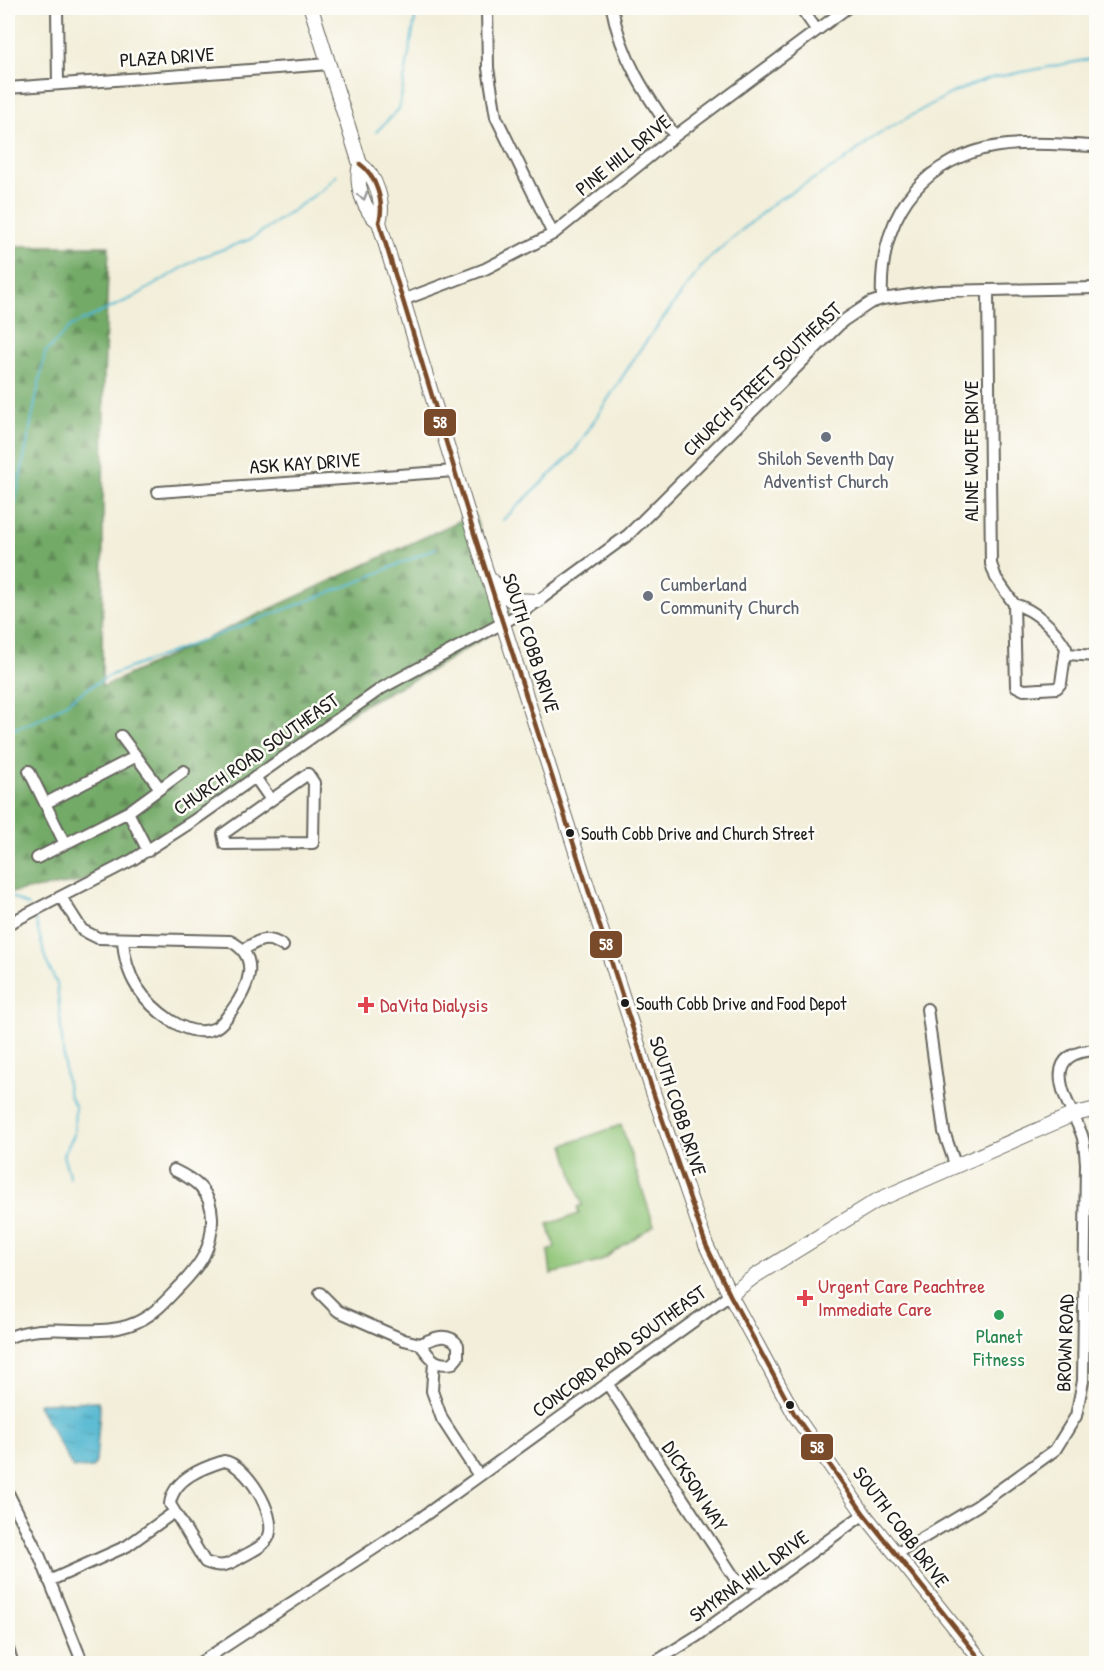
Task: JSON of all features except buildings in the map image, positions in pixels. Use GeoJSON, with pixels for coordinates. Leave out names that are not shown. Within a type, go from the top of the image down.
{"type":"FeatureCollection","features":[{"type":"Feature","properties":{"kind":"main road","name":"SOUTH COBB DRIVE"},"geometry":{"type":"LineString","coordinates":[[311,8],[360,165],[370,171],[383,210],[379,222],[455,471],[682,1180],[730,1295],[795,1415],[864,1514],[984,1664]]}},
{"type":"Feature","properties":{"kind":"main road"},"geometry":{"type":"LineString","coordinates":[[488,577],[511,600],[538,601]]}},
{"type":"Feature","properties":{"kind":"main road","name":"CONCORD ROAD SOUTHEAST"},"geometry":{"type":"LineString","coordinates":[[730,1295],[868,1206],[1085,1111],[1096,1098]]}},
{"type":"Feature","properties":{"kind":"street"},"geometry":{"type":"LineString","coordinates":[[57,8],[58,84]]}},
{"type":"Feature","properties":{"kind":"street"},"geometry":{"type":"LineString","coordinates":[[487,8],[488,68],[496,117],[553,234]]}},
{"type":"Feature","properties":{"kind":"street"},"geometry":{"type":"LineString","coordinates":[[612,8],[618,35],[631,70],[675,136]]}},
{"type":"Feature","properties":{"kind":"street"},"geometry":{"type":"LineString","coordinates":[[801,8],[816,29]]}},
{"type":"Feature","properties":{"kind":"street","name":"PINE HILL DRIVE"},"geometry":{"type":"LineString","coordinates":[[403,300],[485,269],[553,234],[675,136],[847,8]]}},
{"type":"Feature","properties":{"kind":"street","name":"PLAZA DRIVE"},"geometry":{"type":"LineString","coordinates":[[8,88],[136,76],[184,76],[329,64]]}},
{"type":"Feature","properties":{"kind":"street"},"geometry":{"type":"LineString","coordinates":[[882,299],[884,266],[894,223],[908,195],[925,178],[945,164],[975,151],[1005,146],[1096,146]]}},
{"type":"Feature","properties":{"kind":"street","name":"CHURCH STREET SOUTHEAST"},"geometry":{"type":"LineString","coordinates":[[503,623],[538,601],[628,535],[829,332],[859,309],[882,299],[915,292],[1096,288]]}},
{"type":"Feature","properties":{"kind":"street","name":"ALINE WOLFE DRIVE"},"geometry":{"type":"LineString","coordinates":[[988,291],[991,564],[996,579],[1014,604]]}},
{"type":"Feature","properties":{"kind":"street","name":"ASK KAY DRIVE"},"geometry":{"type":"LineString","coordinates":[[158,492],[455,471]]}},
{"type":"Feature","properties":{"kind":"street"},"geometry":{"type":"LineString","coordinates":[[1014,604],[1024,608],[1050,627],[1061,640],[1067,654],[1058,688],[1024,690],[1016,686],[1014,604]]}},
{"type":"Feature","properties":{"kind":"street","name":"CHURCH ROAD SOUTHEAST"},"geometry":{"type":"LineString","coordinates":[[8,924],[148,850],[382,688],[503,623]]}},
{"type":"Feature","properties":{"kind":"street"},"geometry":{"type":"LineString","coordinates":[[1067,654],[1096,656]]}},
{"type":"Feature","properties":{"kind":"street"},"geometry":{"type":"LineString","coordinates":[[121,736],[159,788]]}},
{"type":"Feature","properties":{"kind":"street"},"geometry":{"type":"LineString","coordinates":[[46,802],[135,757]]}},
{"type":"Feature","properties":{"kind":"street"},"geometry":{"type":"LineString","coordinates":[[29,771],[64,842]]}},
{"type":"Feature","properties":{"kind":"street"},"geometry":{"type":"LineString","coordinates":[[37,858],[64,842],[128,812],[184,771]]}},
{"type":"Feature","properties":{"kind":"street"},"geometry":{"type":"LineString","coordinates":[[308,774],[314,783],[313,843],[225,844],[223,834],[271,800],[308,774]]}},
{"type":"Feature","properties":{"kind":"street"},"geometry":{"type":"LineString","coordinates":[[255,777],[271,800]]}},
{"type":"Feature","properties":{"kind":"street"},"geometry":{"type":"LineString","coordinates":[[128,812],[148,850]]}},
{"type":"Feature","properties":{"kind":"street"},"geometry":{"type":"LineString","coordinates":[[61,897],[82,930],[98,938],[230,941],[243,950],[248,959],[250,980],[248,986],[218,1026],[198,1032],[175,1023],[145,997],[128,968],[123,940]]}},
{"type":"Feature","properties":{"kind":"street"},"geometry":{"type":"LineString","coordinates":[[243,950],[265,939],[273,939],[284,946]]}},
{"type":"Feature","properties":{"kind":"street"},"geometry":{"type":"LineString","coordinates":[[927,1009],[942,1122],[947,1146],[956,1167]]}},
{"type":"Feature","properties":{"kind":"street","name":"BROWN ROAD"},"geometry":{"type":"LineString","coordinates":[[896,1554],[977,1506],[1038,1463],[1064,1439],[1076,1416],[1083,1381],[1086,1163],[1082,1136],[1085,1111],[1060,1087],[1062,1071],[1074,1056],[1096,1050]]}},
{"type":"Feature","properties":{"kind":"street"},"geometry":{"type":"LineString","coordinates":[[8,1338],[38,1330],[123,1328],[145,1318],[171,1295],[205,1257],[212,1232],[212,1211],[202,1189],[195,1180],[174,1170]]}},
{"type":"Feature","properties":{"kind":"street"},"geometry":{"type":"LineString","coordinates":[[320,1293],[338,1311],[420,1344],[434,1361],[442,1364],[453,1363],[458,1355],[458,1345],[450,1338],[439,1337],[420,1344]]}},
{"type":"Feature","properties":{"kind":"street","name":"CONCORD ROAD SOUTHEAST"},"geometry":{"type":"LineString","coordinates":[[198,1664],[290,1605],[479,1476],[730,1295]]}},
{"type":"Feature","properties":{"kind":"street"},"geometry":{"type":"LineString","coordinates":[[434,1361],[432,1391],[442,1419],[479,1476]]}},
{"type":"Feature","properties":{"kind":"street","name":"DICKSON WAY"},"geometry":{"type":"LineString","coordinates":[[608,1383],[736,1580],[768,1584]]}},
{"type":"Feature","properties":{"kind":"street"},"geometry":{"type":"LineString","coordinates":[[224,1461],[230,1462],[245,1473],[265,1504],[270,1534],[264,1544],[226,1566],[215,1566],[205,1562],[173,1514],[170,1504],[171,1494],[178,1486],[199,1471],[224,1461]]}},
{"type":"Feature","properties":{"kind":"street"},"geometry":{"type":"LineString","coordinates":[[8,1493],[32,1539],[83,1664]]}},
{"type":"Feature","properties":{"kind":"street"},"geometry":{"type":"LineString","coordinates":[[49,1581],[127,1546],[173,1514]]}},
{"type":"Feature","properties":{"kind":"street","name":"SMYRNA HILL DRIVE"},"geometry":{"type":"LineString","coordinates":[[652,1664],[697,1636],[864,1514]]}},
{"type":"Feature","properties":{"kind":"street"},"geometry":{"type":"LineString","coordinates":[[8,1649],[14,1664]]}},
{"type":"Feature","properties":{"kind":"green space"},"geometry":{"type":"Polygon","coordinates":[[[8,246],[109,246],[104,378],[102,687],[474,514],[512,621],[428,672],[363,705],[179,831],[80,882],[8,893],[8,246]]]}},
{"type":"Feature","properties":{"kind":"green space"},"geometry":{"type":"Polygon","coordinates":[[[621,1125],[654,1225],[599,1262],[551,1274],[548,1251],[555,1247],[548,1224],[579,1214],[577,1207],[582,1205],[564,1145],[621,1125]]]}},
{"type":"Feature","properties":{"kind":"water"},"geometry":{"type":"Polygon","coordinates":[[[98,1401],[100,1409],[96,1462],[93,1468],[73,1468],[38,1405],[39,1403],[98,1401]]]}},
{"type":"Feature","properties":{"kind":"waterway"},"geometry":{"type":"LineString","coordinates":[[376,132],[399,109],[417,8]]}},
{"type":"Feature","properties":{"kind":"waterway"},"geometry":{"type":"LineString","coordinates":[[503,520],[574,452],[639,351],[705,262],[776,201],[841,163],[878,134],[950,94],[986,79],[1096,58]]}},
{"type":"Feature","properties":{"kind":"waterway"},"geometry":{"type":"LineString","coordinates":[[8,519],[15,504],[45,353],[71,326],[132,298],[199,258],[251,239],[322,190],[337,175]]}},
{"type":"Feature","properties":{"kind":"waterway"},"geometry":{"type":"LineString","coordinates":[[8,730],[36,721],[111,675],[355,583],[436,548]]}},
{"type":"Feature","properties":{"kind":"waterway"},"geometry":{"type":"LineString","coordinates":[[8,895],[29,906]]}},
{"type":"Feature","properties":{"kind":"waterway"},"geometry":{"type":"LineString","coordinates":[[35,918],[46,961],[57,984],[65,1073],[69,1096],[75,1105],[74,1135],[63,1155],[70,1178]]}},
{"type":"Feature","properties":{"kind":"transit line","name":"58"},"geometry":{"type":"LineString","coordinates":[[360,164],[371,175],[378,190],[381,207],[379,222],[472,527],[654,1095],[706,1245],[730,1295],[795,1415],[864,1514],[984,1664]]}},
{"type":"Feature","properties":{"kind":"place","name":"Shiloh Seventh Day Adventist Church"},"geometry":{"type":"Point","coordinates":[826,437]}},
{"type":"Feature","properties":{"kind":"place","name":"Cumberland Community Church"},"geometry":{"type":"Point","coordinates":[648,596]}},
{"type":"Feature","properties":{"kind":"place","name":"South Cobb Drive and Church Street"},"geometry":{"type":"Point","coordinates":[570,833]}},
{"type":"Feature","properties":{"kind":"place","name":"South Cobb Drive and Food Depot"},"geometry":{"type":"Point","coordinates":[625,1003]}},
{"type":"Feature","properties":{"kind":"place","name":"DaVita Dialysis"},"geometry":{"type":"Point","coordinates":[366,1005]}},
{"type":"Feature","properties":{"kind":"place","name":"Urgent Care Peachtree Immediate Care"},"geometry":{"type":"Point","coordinates":[805,1298]}},
{"type":"Feature","properties":{"kind":"place","name":"Planet Fitness"},"geometry":{"type":"Point","coordinates":[999,1315]}}]}
